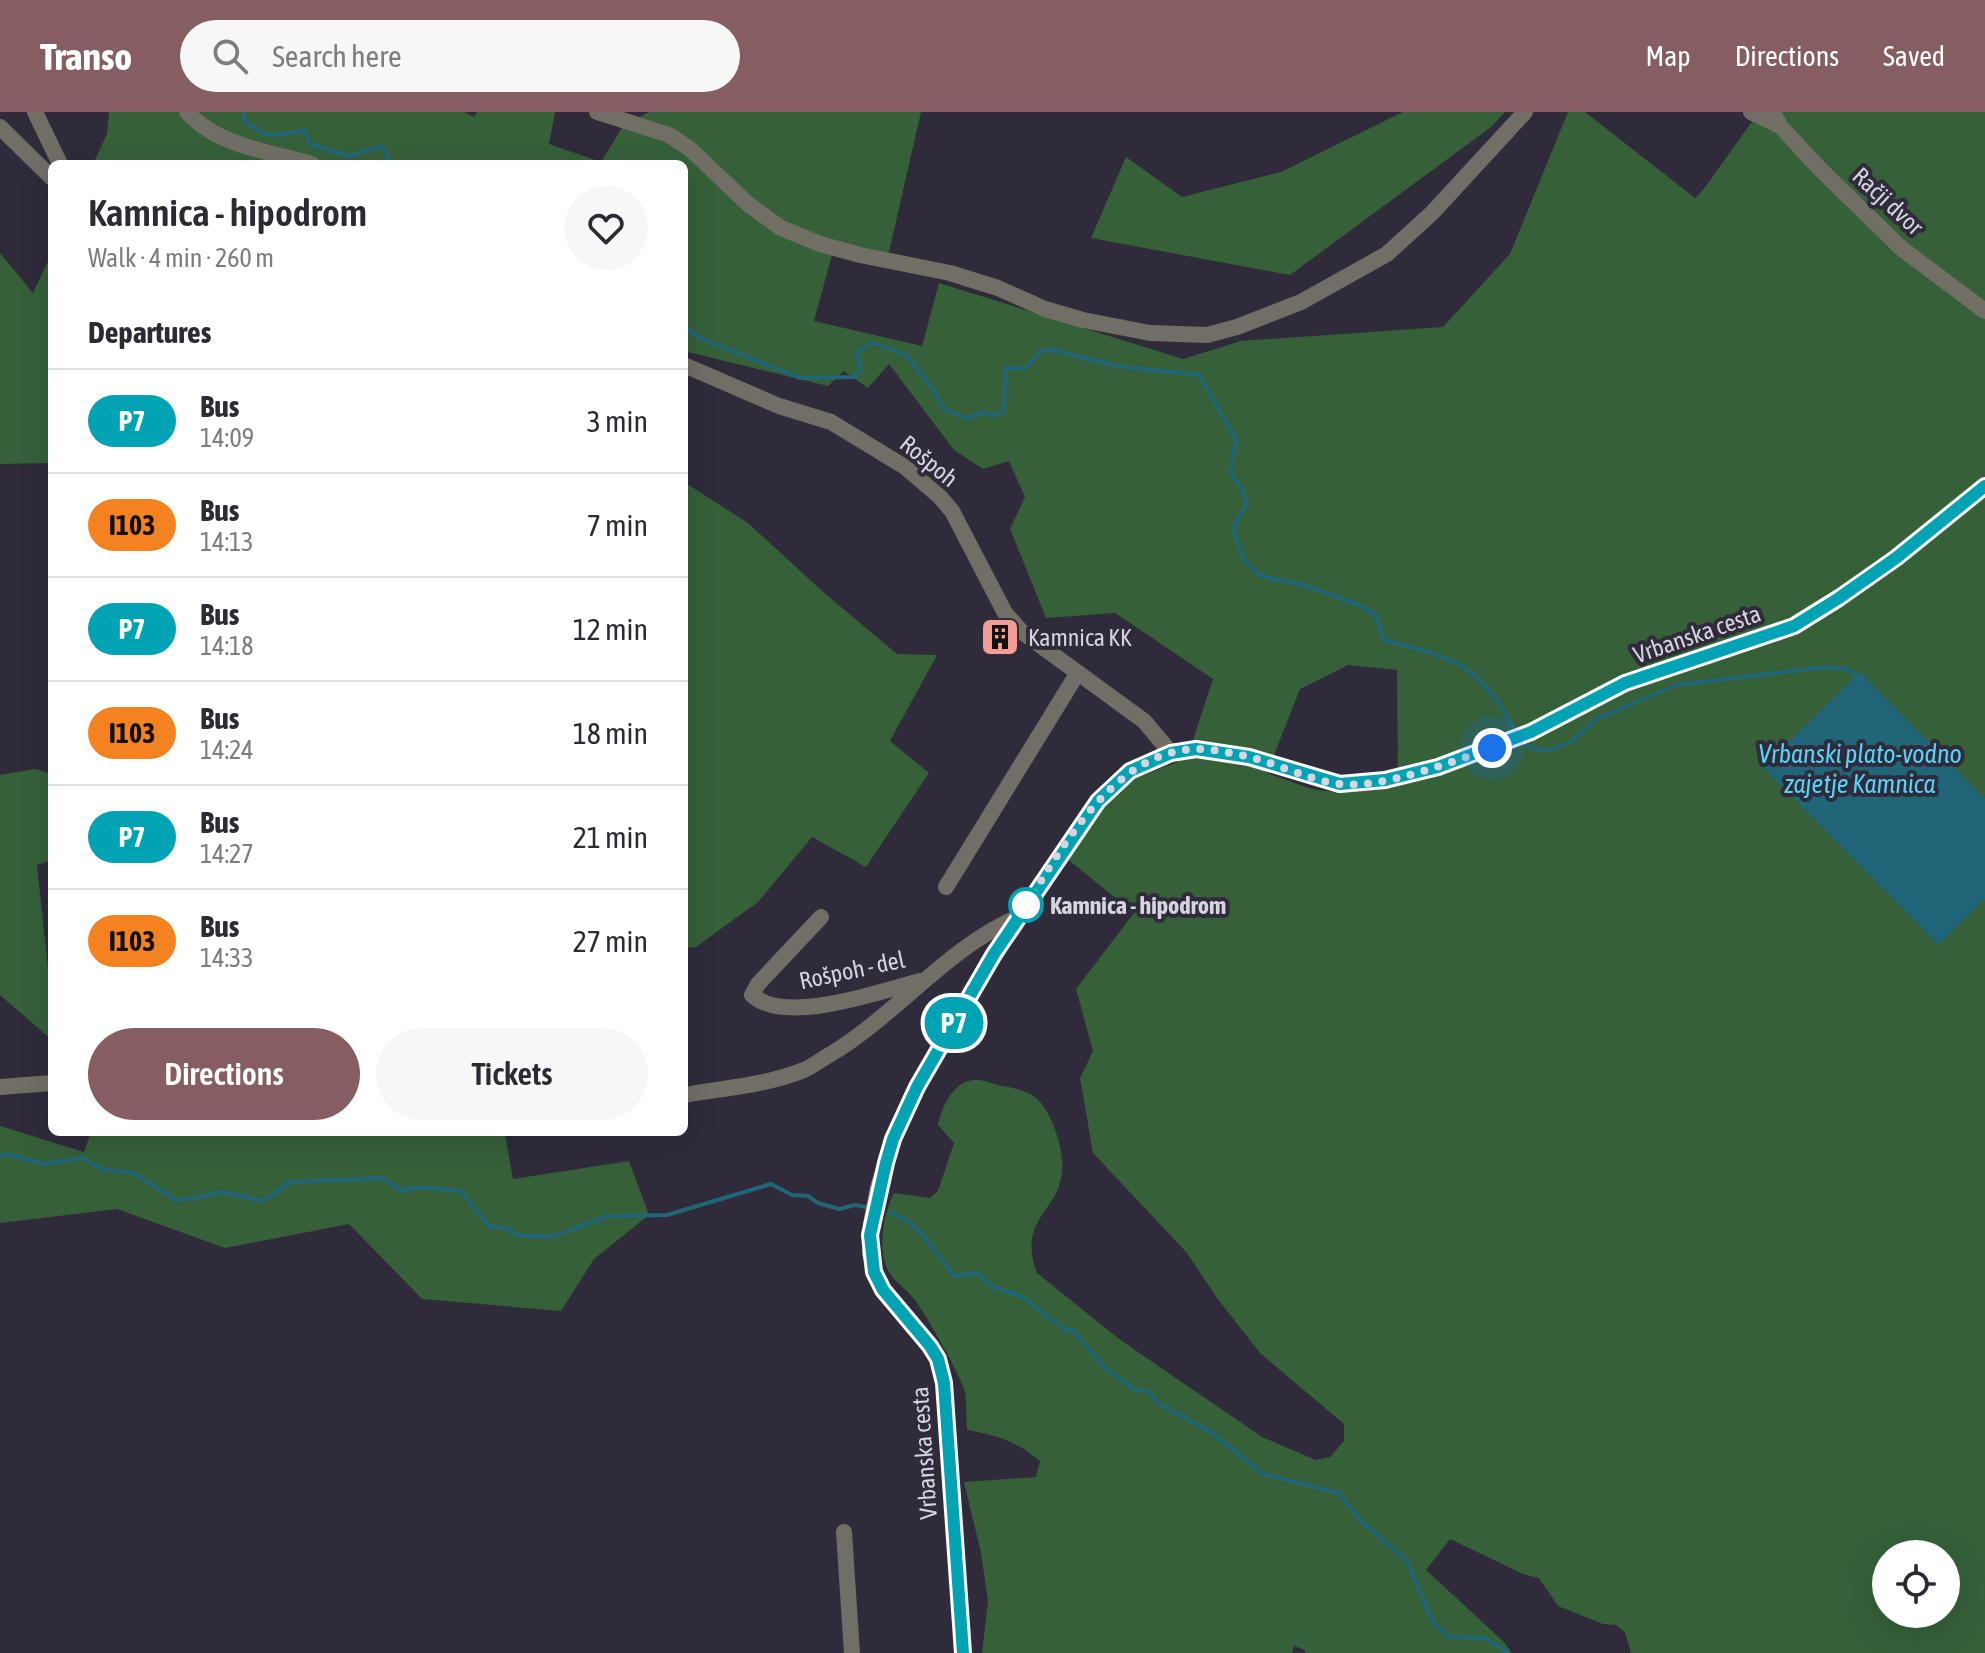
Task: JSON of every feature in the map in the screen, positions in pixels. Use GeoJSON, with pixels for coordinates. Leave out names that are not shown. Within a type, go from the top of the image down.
{"type":"FeatureCollection","features":[{"type":"Feature","properties":{"kind":"street"},"geometry":{"type":"LineString","coordinates":[[35,112],[58,160]]}},
{"type":"Feature","properties":{"kind":"street"},"geometry":{"type":"LineString","coordinates":[[187,112],[218,137],[298,160]]}},
{"type":"Feature","properties":{"kind":"street"},"geometry":{"type":"LineString","coordinates":[[597,112],[669,135],[690,149],[748,204],[781,228],[820,244],[950,273],[1083,320],[1150,333],[1207,335],[1301,302],[1387,254],[1432,213],[1525,112]]}},
{"type":"Feature","properties":{"kind":"street","name":"Račji dvor"},"geometry":{"type":"LineString","coordinates":[[1751,112],[1776,119],[1901,248],[1985,311]]}},
{"type":"Feature","properties":{"kind":"street"},"geometry":{"type":"LineString","coordinates":[[0,127],[48,174]]}},
{"type":"Feature","properties":{"kind":"street","name":"Rošpoh"},"geometry":{"type":"LineString","coordinates":[[688,367],[779,406],[831,422],[905,467],[952,511],[1005,613],[1029,639],[1144,721],[1171,753]]}},
{"type":"Feature","properties":{"kind":"street","name":"Vrbanska cesta"},"geometry":{"type":"LineString","coordinates":[[963,1653],[944,1383],[938,1359],[930,1346],[883,1290],[874,1272],[870,1253],[871,1224],[893,1139],[917,1087],[1018,917],[1098,801],[1130,771],[1171,753],[1196,749],[1249,757],[1340,784],[1385,780],[1438,767],[1531,732],[1625,683],[1794,626],[1896,558],[1985,486]]}},
{"type":"Feature","properties":{"kind":"street"},"geometry":{"type":"LineString","coordinates":[[946,887],[1077,674]]}},
{"type":"Feature","properties":{"kind":"street","name":"Rošpoh - del"},"geometry":{"type":"LineString","coordinates":[[821,917],[758,984],[752,995],[759,1001],[768,1005],[801,1007],[843,1001],[926,979]]}},
{"type":"Feature","properties":{"kind":"street","name":"Rošpoh - del"},"geometry":{"type":"LineString","coordinates":[[688,1094],[750,1084],[806,1069],[864,1034],[926,979],[992,928],[1018,917]]}},
{"type":"Feature","properties":{"kind":"street"},"geometry":{"type":"LineString","coordinates":[[0,1087],[48,1083]]}},
{"type":"Feature","properties":{"kind":"street"},"geometry":{"type":"LineString","coordinates":[[844,1532],[852,1653]]}},
{"type":"Feature","properties":{"kind":"green space"},"geometry":{"type":"Polygon","coordinates":[[[109,112],[464,112],[474,117],[477,112],[555,112],[549,144],[595,160],[95,160],[107,134],[109,112]]]}},
{"type":"Feature","properties":{"kind":"green space"},"geometry":{"type":"Polygon","coordinates":[[[649,112],[921,112],[888,256],[835,244],[814,321],[922,346],[939,283],[1183,359],[1241,341],[1443,327],[1510,254],[1568,112],[1585,112],[1695,198],[1759,112],[1985,112],[1985,1653],[1631,1653],[1625,1632],[1616,1625],[1603,1624],[1558,1606],[1539,1578],[1523,1574],[1450,1539],[1426,1570],[1512,1653],[1305,1653],[1305,1650],[1294,1646],[1292,1653],[982,1653],[988,1601],[981,1553],[964,1482],[1036,1477],[1040,1461],[1006,1440],[967,1430],[965,1392],[957,1373],[919,1306],[889,1271],[882,1249],[885,1219],[894,1193],[930,1198],[938,1191],[954,1143],[938,1125],[945,1104],[959,1086],[979,1080],[1024,1091],[1038,1100],[1053,1124],[1061,1152],[1061,1177],[1032,1238],[1037,1273],[1119,1339],[1262,1437],[1316,1460],[1330,1457],[1344,1441],[1344,1424],[1261,1354],[1216,1297],[1187,1253],[1093,1153],[1080,1078],[1093,1051],[1076,989],[1134,913],[1065,857],[1097,805],[1137,778],[1187,758],[1213,679],[1115,613],[1046,618],[1010,529],[1025,497],[1009,461],[983,469],[954,450],[889,364],[868,388],[844,371],[828,386],[688,352],[688,160],[602,160],[623,126],[649,112]],[[1348,665],[1300,689],[1267,773],[1309,788],[1331,791],[1398,784],[1397,670],[1348,665]]]}},
{"type":"Feature","properties":{"kind":"green space"},"geometry":{"type":"Polygon","coordinates":[[[1403,112],[1505,112],[1491,127],[1290,275],[1091,238],[1126,157],[1182,197],[1281,172],[1403,112]]]}},
{"type":"Feature","properties":{"kind":"green space"},"geometry":{"type":"Polygon","coordinates":[[[0,253],[33,293],[48,261],[48,463],[0,464],[0,253]]]}},
{"type":"Feature","properties":{"kind":"green space"},"geometry":{"type":"Polygon","coordinates":[[[688,485],[748,523],[897,654],[937,655],[890,741],[929,773],[866,867],[812,837],[758,902],[696,947],[688,948],[688,485]]]}},
{"type":"Feature","properties":{"kind":"green space"},"geometry":{"type":"Polygon","coordinates":[[[35,769],[48,773],[48,861],[37,865],[48,968],[48,1037],[0,995],[0,775],[35,769]]]}},
{"type":"Feature","properties":{"kind":"green space"},"geometry":{"type":"Polygon","coordinates":[[[0,1126],[84,1152],[90,1136],[505,1136],[513,1179],[629,1161],[649,1215],[594,1259],[561,1311],[422,1299],[349,1224],[225,1248],[117,1209],[0,1223],[0,1126]]]}},
{"type":"Feature","properties":{"kind":"water","name":"Vrbanski plato-vodno zajetje Kamnica"},"geometry":{"type":"Polygon","coordinates":[[[1860,672],[1985,799],[1985,899],[1938,945],[1763,767],[1860,672]]]}},
{"type":"Feature","properties":{"kind":"waterway"},"geometry":{"type":"LineString","coordinates":[[244,112],[243,119],[265,134],[304,130],[310,144],[349,156],[382,146],[389,160]]}},
{"type":"Feature","properties":{"kind":"waterway"},"geometry":{"type":"LineString","coordinates":[[688,330],[702,339],[800,378],[855,377],[861,368],[856,354],[872,342],[906,355],[933,389],[944,409],[966,418],[985,412],[993,416],[1004,411],[1006,368],[1026,368],[1041,351],[1054,350],[1116,366],[1199,375],[1236,439],[1230,472],[1247,503],[1233,527],[1243,559],[1260,576],[1304,585],[1362,606],[1376,616],[1384,640],[1434,654],[1471,672],[1505,713],[1516,734]]}},
{"type":"Feature","properties":{"kind":"waterway"},"geometry":{"type":"LineString","coordinates":[[1520,742],[1534,749],[1550,750],[1572,741],[1598,718],[1676,685],[1827,667],[1850,670],[1858,679]]}},
{"type":"Feature","properties":{"kind":"waterway"},"geometry":{"type":"LineString","coordinates":[[0,1156],[9,1154],[44,1164],[82,1158],[102,1169],[134,1173],[176,1200],[222,1192],[263,1201],[290,1182],[383,1178],[402,1191],[419,1187],[461,1191],[489,1226],[505,1228],[517,1235],[552,1237],[608,1216],[667,1215],[771,1184],[792,1195],[808,1196],[818,1203],[839,1209],[855,1205],[871,1208]]}},
{"type":"Feature","properties":{"kind":"waterway"},"geometry":{"type":"LineString","coordinates":[[890,1212],[918,1230],[954,1276],[977,1273],[993,1287],[1023,1297],[1064,1329],[1074,1331],[1103,1366],[1135,1390],[1149,1391],[1158,1403],[1211,1432],[1263,1474],[1339,1493],[1358,1518],[1407,1561],[1433,1622],[1449,1637],[1485,1638],[1508,1653]]}},
{"type":"Feature","properties":{"kind":"bus line","name":"P7"},"geometry":{"type":"LineString","coordinates":[[963,1653],[944,1383],[938,1359],[930,1346],[883,1290],[874,1272],[870,1253],[871,1224],[893,1139],[917,1087],[994,954],[1098,801],[1130,771],[1171,753],[1196,749],[1249,757],[1340,784],[1385,780],[1438,767],[1492,748],[1531,732],[1625,683],[1794,626],[1896,558],[1985,486]]}},
{"type":"Feature","properties":{"kind":"place","name":"Kamnica KK"},"geometry":{"type":"Point","coordinates":[1000,637]}},
{"type":"Feature","properties":{"kind":"place","name":"Kamnica - hipodrom"},"geometry":{"type":"Point","coordinates":[1026,905]}},
{"type":"Feature","properties":{"kind":"route"},"geometry":{"type":"LineString","coordinates":[[1026,905],[1098,801],[1130,771],[1171,753],[1205,749],[1249,757],[1340,784],[1385,780],[1438,767],[1492,748]]}}]}
